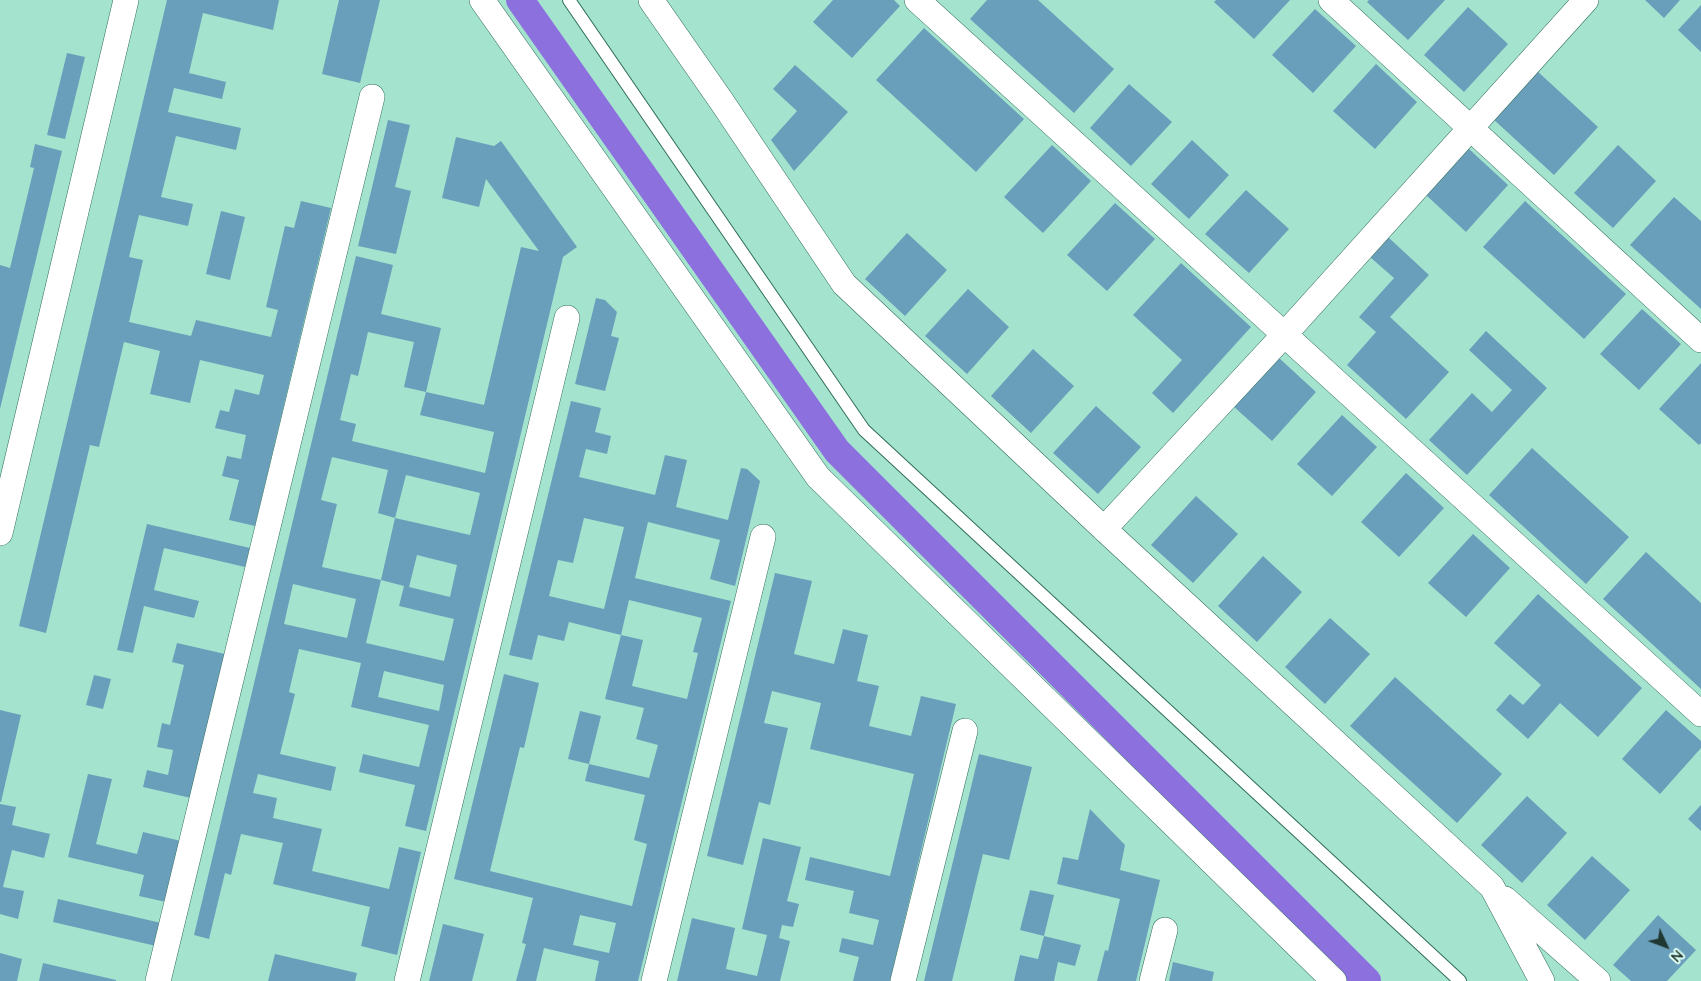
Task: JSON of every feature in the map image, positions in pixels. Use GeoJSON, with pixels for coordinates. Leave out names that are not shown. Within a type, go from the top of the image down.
{"type":"FeatureCollection","features":[{"type":"Feature","properties":{"kind":"street"},"geometry":{"type":"LineString","coordinates":[[0,533],[126,0]]}},
{"type":"Feature","properties":{"kind":"street"},"geometry":{"type":"LineString","coordinates":[[482,0],[818,477],[1334,981]]}},
{"type":"Feature","properties":{"kind":"street"},"geometry":{"type":"LineString","coordinates":[[652,0],[844,284],[1104,529],[1492,887],[1598,981]]}},
{"type":"Feature","properties":{"kind":"street"},"geometry":{"type":"LineString","coordinates":[[917,0],[1701,714]]}},
{"type":"Feature","properties":{"kind":"street"},"geometry":{"type":"LineString","coordinates":[[1331,0],[1701,340]]}},
{"type":"Feature","properties":{"kind":"street"},"geometry":{"type":"LineString","coordinates":[[1104,529],[1284,335],[1586,0]]}},
{"type":"Feature","properties":{"kind":"street"},"geometry":{"type":"LineString","coordinates":[[158,981],[372,98]]}},
{"type":"Feature","properties":{"kind":"street"},"geometry":{"type":"LineString","coordinates":[[407,981],[567,318]]}},
{"type":"Feature","properties":{"kind":"street"},"geometry":{"type":"LineString","coordinates":[[654,981],[763,537]]}},
{"type":"Feature","properties":{"kind":"street"},"geometry":{"type":"LineString","coordinates":[[903,981],[965,731]]}},
{"type":"Feature","properties":{"kind":"street"},"geometry":{"type":"LineString","coordinates":[[1492,887],[1542,981]]}},
{"type":"Feature","properties":{"kind":"street"},"geometry":{"type":"LineString","coordinates":[[1152,981],[1165,930]]}},
{"type":"Feature","properties":{"kind":"lane"},"geometry":{"type":"LineString","coordinates":[[569,0],[864,430],[1460,981]]}},
{"type":"Feature","properties":{"kind":"building"},"geometry":{"type":"Polygon","coordinates":[[[167,0],[279,0],[273,30],[203,13],[189,73],[226,82],[222,99],[174,88],[168,112],[241,128],[236,150],[176,136],[161,197],[193,204],[188,226],[139,215],[129,257],[143,260],[129,322],[191,336],[196,320],[271,337],[278,310],[266,307],[285,226],[294,228],[301,201],[331,208],[255,526],[229,520],[239,480],[222,476],[227,456],[241,459],[246,435],[215,428],[220,410],[229,412],[235,389],[259,395],[264,375],[200,360],[190,403],[150,394],[160,351],[124,342],[99,447],[90,445],[46,633],[19,626],[167,0]]]}},
{"type":"Feature","properties":{"kind":"building"},"geometry":{"type":"Polygon","coordinates":[[[339,0],[380,0],[360,83],[322,74],[339,0]]]}},
{"type":"Feature","properties":{"kind":"building"},"geometry":{"type":"Polygon","coordinates":[[[833,0],[894,0],[900,6],[852,58],[813,22],[833,0]]]}},
{"type":"Feature","properties":{"kind":"building"},"geometry":{"type":"Polygon","coordinates":[[[987,0],[1038,0],[1114,69],[1074,113],[970,19],[987,0]]]}},
{"type":"Feature","properties":{"kind":"building"},"geometry":{"type":"Polygon","coordinates":[[[1216,0],[1290,0],[1254,39],[1214,2],[1216,0]]]}},
{"type":"Feature","properties":{"kind":"building"},"geometry":{"type":"Polygon","coordinates":[[[1369,0],[1445,0],[1408,40],[1367,2],[1369,0]]]}},
{"type":"Feature","properties":{"kind":"building"},"geometry":{"type":"Polygon","coordinates":[[[1645,0],[1680,0],[1664,18],[1645,0]]]}},
{"type":"Feature","properties":{"kind":"building"},"geometry":{"type":"Polygon","coordinates":[[[1701,5],[1701,52],[1678,30],[1701,5]]]}},
{"type":"Feature","properties":{"kind":"building"},"geometry":{"type":"Polygon","coordinates":[[[1468,7],[1508,44],[1464,92],[1424,55],[1468,7]]]}},
{"type":"Feature","properties":{"kind":"building"},"geometry":{"type":"Polygon","coordinates":[[[1315,9],[1356,46],[1313,93],[1272,55],[1315,9]]]}},
{"type":"Feature","properties":{"kind":"building"},"geometry":{"type":"Polygon","coordinates":[[[924,28],[1024,119],[976,172],[876,80],[924,28]]]}},
{"type":"Feature","properties":{"kind":"building"},"geometry":{"type":"Polygon","coordinates":[[[67,53],[85,57],[65,139],[47,135],[67,53]]]}},
{"type":"Feature","properties":{"kind":"building"},"geometry":{"type":"Polygon","coordinates":[[[1376,64],[1417,102],[1375,149],[1333,111],[1376,64]]]}},
{"type":"Feature","properties":{"kind":"building"},"geometry":{"type":"Polygon","coordinates":[[[795,65],[848,112],[794,171],[771,140],[797,111],[773,89],[795,65]]]}},
{"type":"Feature","properties":{"kind":"building"},"geometry":{"type":"Polygon","coordinates":[[[1536,70],[1598,127],[1554,175],[1492,118],[1536,70]]]}},
{"type":"Feature","properties":{"kind":"building"},"geometry":{"type":"Polygon","coordinates":[[[1129,84],[1172,122],[1131,166],[1090,128],[1129,84]]]}},
{"type":"Feature","properties":{"kind":"building"},"geometry":{"type":"Polygon","coordinates":[[[388,120],[410,125],[395,187],[411,191],[396,254],[358,246],[388,120]]]}},
{"type":"Feature","properties":{"kind":"building"},"geometry":{"type":"Polygon","coordinates":[[[456,137],[494,146],[501,141],[577,247],[563,257],[426,831],[405,826],[415,785],[359,772],[363,754],[419,767],[429,725],[351,707],[361,663],[299,649],[289,692],[295,694],[280,754],[336,767],[331,791],[258,774],[253,793],[277,798],[273,818],[322,829],[312,871],[389,889],[399,847],[421,852],[397,955],[361,946],[370,907],[273,884],[283,843],[241,834],[231,875],[225,873],[209,939],[194,935],[356,256],[393,265],[381,314],[441,328],[426,392],[484,405],[521,247],[539,251],[486,179],[479,207],[442,198],[456,137]],[[368,332],[358,376],[351,374],[340,420],[356,424],[352,441],[485,473],[494,432],[420,415],[426,392],[404,387],[414,342],[368,332]],[[332,457],[321,500],[337,504],[322,567],[381,580],[395,518],[378,513],[388,470],[332,457]],[[406,475],[395,518],[470,535],[480,493],[406,475]],[[417,555],[409,587],[450,597],[457,565],[417,555]],[[381,580],[366,643],[444,661],[454,619],[399,606],[404,586],[381,580]],[[293,584],[284,624],[347,638],[356,599],[293,584]],[[384,671],[378,697],[439,711],[444,685],[384,671]]]}},
{"type":"Feature","properties":{"kind":"building"},"geometry":{"type":"Polygon","coordinates":[[[1192,140],[1229,175],[1189,219],[1151,184],[1192,140]]]}},
{"type":"Feature","properties":{"kind":"building"},"geometry":{"type":"Polygon","coordinates":[[[35,144],[62,151],[0,409],[0,265],[10,268],[34,168],[30,167],[35,144]]]}},
{"type":"Feature","properties":{"kind":"building"},"geometry":{"type":"Polygon","coordinates":[[[1052,145],[1091,181],[1043,233],[1004,197],[1052,145]]]}},
{"type":"Feature","properties":{"kind":"building"},"geometry":{"type":"Polygon","coordinates":[[[1618,145],[1656,181],[1613,228],[1574,193],[1618,145]]]}},
{"type":"Feature","properties":{"kind":"building"},"geometry":{"type":"Polygon","coordinates":[[[1469,149],[1508,185],[1466,232],[1426,195],[1469,149]]]}},
{"type":"Feature","properties":{"kind":"building"},"geometry":{"type":"Polygon","coordinates":[[[1246,190],[1289,229],[1249,273],[1205,234],[1246,190]]]}},
{"type":"Feature","properties":{"kind":"building"},"geometry":{"type":"Polygon","coordinates":[[[1674,197],[1701,221],[1701,309],[1630,245],[1674,197]]]}},
{"type":"Feature","properties":{"kind":"building"},"geometry":{"type":"Polygon","coordinates":[[[1525,201],[1626,294],[1584,339],[1483,247],[1525,201]]]}},
{"type":"Feature","properties":{"kind":"building"},"geometry":{"type":"Polygon","coordinates":[[[1115,203],[1155,239],[1107,291],[1067,255],[1115,203]]]}},
{"type":"Feature","properties":{"kind":"building"},"geometry":{"type":"Polygon","coordinates":[[[221,211],[245,217],[230,280],[206,274],[221,211]]]}},
{"type":"Feature","properties":{"kind":"building"},"geometry":{"type":"Polygon","coordinates":[[[907,233],[947,270],[905,316],[865,279],[907,233]]]}},
{"type":"Feature","properties":{"kind":"building"},"geometry":{"type":"Polygon","coordinates":[[[1388,237],[1429,275],[1390,317],[1449,372],[1406,419],[1347,365],[1376,332],[1359,317],[1394,278],[1370,257],[1388,237]]]}},
{"type":"Feature","properties":{"kind":"building"},"geometry":{"type":"Polygon","coordinates":[[[1181,263],[1251,327],[1173,413],[1152,393],[1182,360],[1133,315],[1181,263]]]}},
{"type":"Feature","properties":{"kind":"building"},"geometry":{"type":"Polygon","coordinates":[[[968,289],[1009,327],[967,374],[925,336],[968,289]]]}},
{"type":"Feature","properties":{"kind":"building"},"geometry":{"type":"Polygon","coordinates":[[[596,298],[605,300],[617,312],[611,336],[619,338],[605,391],[575,384],[596,298]]]}},
{"type":"Feature","properties":{"kind":"building"},"geometry":{"type":"Polygon","coordinates":[[[1642,309],[1681,344],[1639,390],[1600,354],[1642,309]]]}},
{"type":"Feature","properties":{"kind":"building"},"geometry":{"type":"Polygon","coordinates":[[[1486,331],[1547,388],[1467,475],[1429,440],[1472,393],[1492,412],[1512,390],[1469,350],[1486,331]]]}},
{"type":"Feature","properties":{"kind":"building"},"geometry":{"type":"Polygon","coordinates":[[[1033,349],[1074,386],[1031,433],[991,396],[1033,349]]]}},
{"type":"Feature","properties":{"kind":"building"},"geometry":{"type":"Polygon","coordinates":[[[1278,357],[1316,392],[1272,441],[1233,406],[1278,357]]]}},
{"type":"Feature","properties":{"kind":"building"},"geometry":{"type":"Polygon","coordinates":[[[1701,363],[1701,443],[1699,445],[1659,409],[1701,363]]]}},
{"type":"Feature","properties":{"kind":"building"},"geometry":{"type":"Polygon","coordinates":[[[571,401],[601,408],[595,432],[611,436],[607,454],[586,449],[579,477],[655,495],[665,455],[687,460],[676,507],[728,520],[741,468],[747,469],[760,481],[735,586],[710,579],[720,540],[648,522],[635,578],[731,601],[638,981],[595,981],[599,961],[544,948],[536,981],[516,981],[526,944],[522,943],[533,898],[454,879],[504,674],[539,683],[524,748],[520,747],[490,871],[632,906],[647,844],[634,840],[645,795],[585,781],[589,764],[649,778],[658,745],[636,739],[644,708],[605,699],[621,635],[569,622],[564,641],[538,635],[532,660],[509,655],[571,401]],[[584,518],[573,563],[558,560],[549,596],[604,609],[624,527],[584,518]],[[629,600],[621,635],[643,640],[632,686],[687,699],[698,653],[693,652],[702,618],[629,600]],[[580,915],[573,945],[609,953],[616,923],[580,915]]]}},
{"type":"Feature","properties":{"kind":"building"},"geometry":{"type":"Polygon","coordinates":[[[1096,406],[1141,447],[1098,494],[1053,453],[1096,406]]]}},
{"type":"Feature","properties":{"kind":"building"},"geometry":{"type":"Polygon","coordinates":[[[1342,415],[1377,447],[1332,496],[1297,464],[1342,415]]]}},
{"type":"Feature","properties":{"kind":"building"},"geometry":{"type":"Polygon","coordinates":[[[1532,448],[1629,537],[1586,584],[1489,495],[1532,448]]]}},
{"type":"Feature","properties":{"kind":"building"},"geometry":{"type":"Polygon","coordinates":[[[1406,473],[1444,508],[1399,557],[1361,522],[1406,473]]]}},
{"type":"Feature","properties":{"kind":"building"},"geometry":{"type":"Polygon","coordinates":[[[1196,496],[1238,534],[1193,583],[1151,545],[1196,496]]]}},
{"type":"Feature","properties":{"kind":"building"},"geometry":{"type":"Polygon","coordinates":[[[147,524],[250,548],[245,567],[164,548],[154,590],[199,601],[194,618],[144,606],[133,653],[117,650],[147,524]]]}},
{"type":"Feature","properties":{"kind":"building"},"geometry":{"type":"Polygon","coordinates":[[[1473,534],[1510,568],[1466,617],[1428,583],[1473,534]]]}},
{"type":"Feature","properties":{"kind":"building"},"geometry":{"type":"Polygon","coordinates":[[[1646,552],[1701,603],[1701,689],[1603,599],[1646,552]]]}},
{"type":"Feature","properties":{"kind":"building"},"geometry":{"type":"Polygon","coordinates":[[[1263,556],[1302,592],[1257,642],[1218,606],[1263,556]]]}},
{"type":"Feature","properties":{"kind":"building"},"geometry":{"type":"Polygon","coordinates":[[[775,573],[812,581],[794,654],[834,664],[843,629],[868,635],[857,681],[879,686],[869,726],[911,736],[921,696],[956,704],[890,981],[853,981],[859,957],[839,952],[842,938],[873,945],[879,920],[849,913],[854,891],[805,880],[810,857],[890,876],[914,774],[810,749],[821,703],[772,691],[764,723],[788,728],[770,805],[759,802],[743,865],[707,856],[775,573]]]}},
{"type":"Feature","properties":{"kind":"building"},"geometry":{"type":"Polygon","coordinates":[[[1538,594],[1642,688],[1598,737],[1560,703],[1528,739],[1496,710],[1510,694],[1523,705],[1541,685],[1494,643],[1538,594]]]}},
{"type":"Feature","properties":{"kind":"building"},"geometry":{"type":"Polygon","coordinates":[[[1330,618],[1370,654],[1325,704],[1285,667],[1330,618]]]}},
{"type":"Feature","properties":{"kind":"building"},"geometry":{"type":"Polygon","coordinates":[[[177,643],[225,654],[191,798],[143,787],[147,770],[168,775],[173,750],[157,747],[162,723],[170,725],[184,665],[172,662],[177,643]]]}},
{"type":"Feature","properties":{"kind":"building"},"geometry":{"type":"Polygon","coordinates":[[[94,675],[111,679],[103,709],[86,705],[94,675]]]}},
{"type":"Feature","properties":{"kind":"building"},"geometry":{"type":"Polygon","coordinates":[[[1395,677],[1502,774],[1457,823],[1350,726],[1395,677]]]}},
{"type":"Feature","properties":{"kind":"building"},"geometry":{"type":"Polygon","coordinates":[[[0,710],[21,715],[1,802],[0,802],[0,710]]]}},
{"type":"Feature","properties":{"kind":"building"},"geometry":{"type":"Polygon","coordinates":[[[1666,710],[1701,741],[1701,748],[1660,794],[1622,759],[1666,710]]]}},
{"type":"Feature","properties":{"kind":"building"},"geometry":{"type":"Polygon","coordinates":[[[580,711],[601,716],[589,764],[568,759],[580,711]]]}},
{"type":"Feature","properties":{"kind":"building"},"geometry":{"type":"Polygon","coordinates":[[[979,754],[1032,767],[1009,860],[983,854],[952,981],[924,981],[979,754]]]}},
{"type":"Feature","properties":{"kind":"building"},"geometry":{"type":"Polygon","coordinates":[[[88,774],[112,779],[96,844],[137,854],[143,832],[181,841],[166,902],[139,896],[144,875],[68,857],[88,774]]]}},
{"type":"Feature","properties":{"kind":"building"},"geometry":{"type":"Polygon","coordinates":[[[1527,796],[1567,833],[1522,883],[1481,845],[1527,796]]]}},
{"type":"Feature","properties":{"kind":"building"},"geometry":{"type":"Polygon","coordinates":[[[0,804],[16,807],[12,825],[50,834],[44,858],[12,850],[3,887],[24,891],[18,919],[0,914],[0,804]]]}},
{"type":"Feature","properties":{"kind":"building"},"geometry":{"type":"Polygon","coordinates":[[[1701,805],[1701,831],[1688,819],[1701,805]]]}},
{"type":"Feature","properties":{"kind":"building"},"geometry":{"type":"Polygon","coordinates":[[[1090,809],[1125,845],[1120,870],[1160,880],[1136,981],[1097,981],[1105,950],[1108,951],[1120,899],[1057,884],[1063,857],[1078,860],[1090,809]]]}},
{"type":"Feature","properties":{"kind":"building"},"geometry":{"type":"Polygon","coordinates":[[[763,838],[801,847],[787,901],[799,904],[793,927],[782,925],[779,938],[790,941],[780,981],[677,981],[692,918],[735,928],[726,969],[757,976],[767,935],[742,929],[763,838]]]}},
{"type":"Feature","properties":{"kind":"building"},"geometry":{"type":"Polygon","coordinates":[[[1592,856],[1630,890],[1585,940],[1547,905],[1592,856]]]}},
{"type":"Feature","properties":{"kind":"building"},"geometry":{"type":"Polygon","coordinates":[[[1030,890],[1054,895],[1044,936],[1020,930],[1030,890]]]}},
{"type":"Feature","properties":{"kind":"building"},"geometry":{"type":"Polygon","coordinates":[[[58,899],[161,923],[156,946],[53,922],[58,899]]]}},
{"type":"Feature","properties":{"kind":"building"},"geometry":{"type":"Polygon","coordinates":[[[1658,915],[1696,950],[1667,981],[1631,981],[1613,965],[1658,915]]]}},
{"type":"Feature","properties":{"kind":"building"},"geometry":{"type":"Polygon","coordinates":[[[443,924],[484,934],[472,981],[429,981],[443,924]]]}},
{"type":"Feature","properties":{"kind":"building"},"geometry":{"type":"Polygon","coordinates":[[[1044,936],[1081,945],[1075,966],[1058,962],[1054,981],[1014,981],[1020,955],[1038,959],[1044,936]]]}},
{"type":"Feature","properties":{"kind":"building"},"geometry":{"type":"Polygon","coordinates":[[[0,953],[22,959],[17,981],[0,981],[0,953]]]}},
{"type":"Feature","properties":{"kind":"building"},"geometry":{"type":"Polygon","coordinates":[[[275,954],[357,973],[355,981],[268,981],[275,954]]]}},
{"type":"Feature","properties":{"kind":"building"},"geometry":{"type":"Polygon","coordinates":[[[1173,962],[1214,972],[1212,981],[1169,981],[1173,962]]]}},
{"type":"Feature","properties":{"kind":"building"},"geometry":{"type":"Polygon","coordinates":[[[43,963],[116,980],[116,981],[39,981],[43,963]]]}},
{"type":"Feature","properties":{"kind":"waterway"},"geometry":{"type":"LineString","coordinates":[[520,0],[837,451],[1367,981]]}}]}
